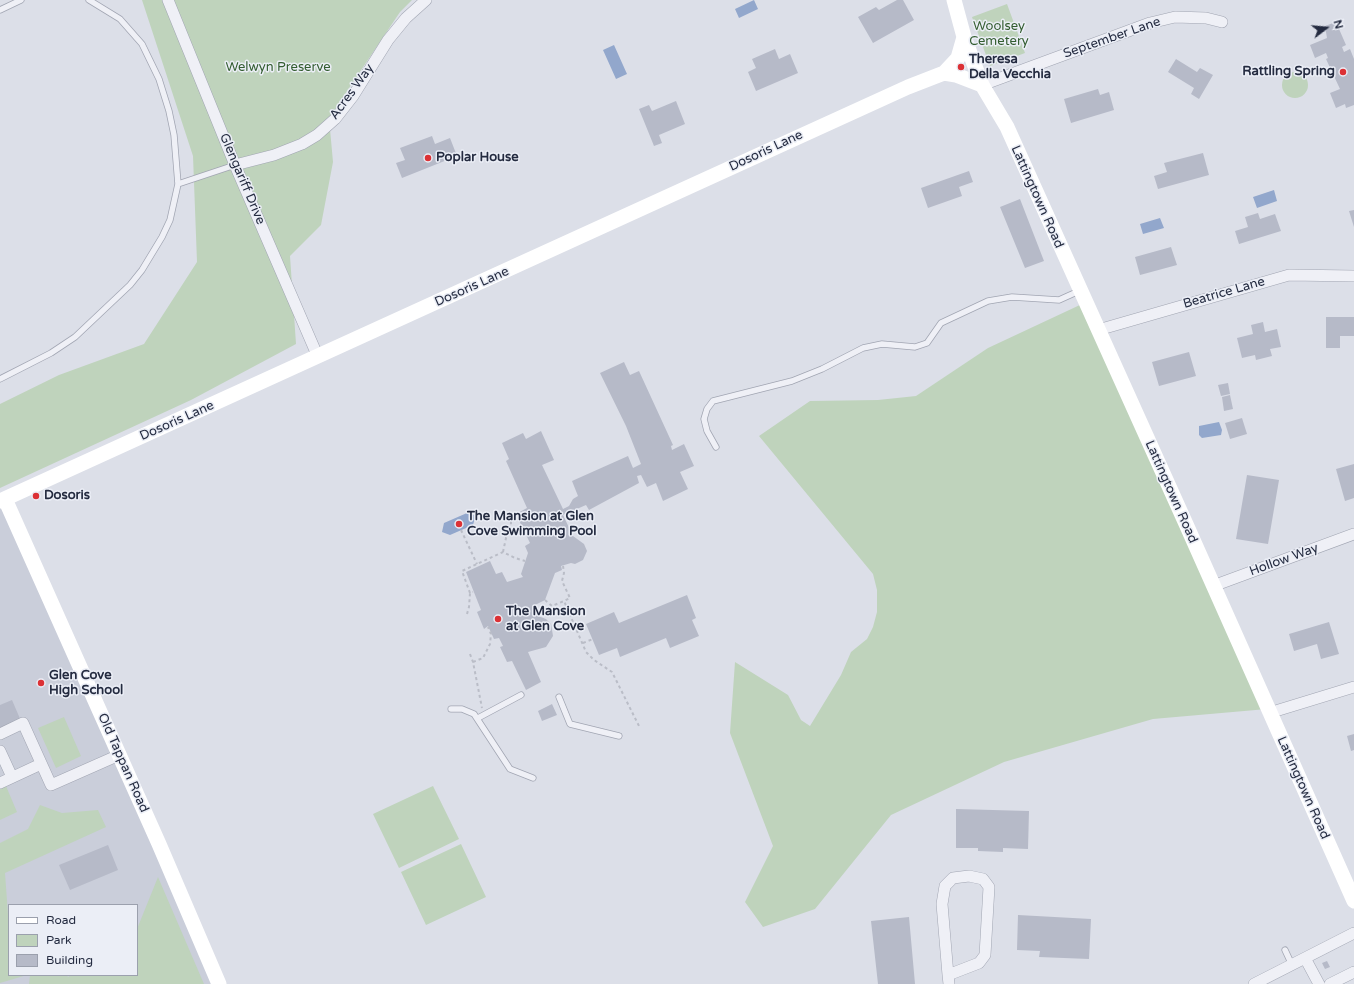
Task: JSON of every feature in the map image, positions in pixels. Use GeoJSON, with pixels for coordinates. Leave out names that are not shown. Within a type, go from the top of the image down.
{"type":"FeatureCollection","features":[{"type":"Feature","properties":{"kind":"street","name":"Glengariff Drive"},"geometry":{"type":"LineString","coordinates":[[168,0],[236,165],[318,356]]}},
{"type":"Feature","properties":{"kind":"street","name":"Acres Way"},"geometry":{"type":"LineString","coordinates":[[236,165],[274,155],[302,144],[317,135],[335,119],[352,96],[388,40],[406,18],[426,0]]}},
{"type":"Feature","properties":{"kind":"street","name":"Lattingtown Road"},"geometry":{"type":"LineString","coordinates":[[954,0],[964,37],[982,85],[1007,127],[1269,713],[1352,893]]}},
{"type":"Feature","properties":{"kind":"street","name":"September Lane"},"geometry":{"type":"LineString","coordinates":[[982,85],[1150,23],[1175,17],[1206,18],[1222,22]]}},
{"type":"Feature","properties":{"kind":"street"},"geometry":{"type":"LineString","coordinates":[[944,73],[958,58],[964,37]]}},
{"type":"Feature","properties":{"kind":"street"},"geometry":{"type":"LineString","coordinates":[[944,73],[956,75],[982,85]]}},
{"type":"Feature","properties":{"kind":"street","name":"Dosoris Lane"},"geometry":{"type":"LineString","coordinates":[[2,500],[908,87],[944,73]]}},
{"type":"Feature","properties":{"kind":"street","name":"Beatrice Lane"},"geometry":{"type":"LineString","coordinates":[[1098,330],[1289,275],[1354,276]]}},
{"type":"Feature","properties":{"kind":"street","name":"Old Tappan Road"},"geometry":{"type":"LineString","coordinates":[[2,500],[119,755],[219,984]]}},
{"type":"Feature","properties":{"kind":"street","name":"Hollow Way"},"geometry":{"type":"LineString","coordinates":[[1213,586],[1354,534]]}},
{"type":"Feature","properties":{"kind":"street"},"geometry":{"type":"LineString","coordinates":[[1269,713],[1354,688]]}},
{"type":"Feature","properties":{"kind":"street"},"geometry":{"type":"LineString","coordinates":[[0,734],[23,723],[51,785],[119,755]]}},
{"type":"Feature","properties":{"kind":"street"},"geometry":{"type":"LineString","coordinates":[[0,751],[12,777]]}},
{"type":"Feature","properties":{"kind":"street"},"geometry":{"type":"LineString","coordinates":[[0,783],[41,764]]}},
{"type":"Feature","properties":{"kind":"street"},"geometry":{"type":"LineString","coordinates":[[969,876],[983,879],[989,887],[985,955],[979,963],[948,979],[942,904],[945,886],[953,878],[969,876]]}},
{"type":"Feature","properties":{"kind":"street"},"geometry":{"type":"LineString","coordinates":[[1254,984],[1354,933]]}},
{"type":"Feature","properties":{"kind":"street"},"geometry":{"type":"LineString","coordinates":[[1305,958],[1319,984]]}},
{"type":"Feature","properties":{"kind":"street"},"geometry":{"type":"LineString","coordinates":[[1330,984],[1354,972]]}},
{"type":"Feature","properties":{"kind":"lane"},"geometry":{"type":"LineString","coordinates":[[0,10],[21,0]]}},
{"type":"Feature","properties":{"kind":"lane"},"geometry":{"type":"LineString","coordinates":[[0,379],[51,354],[75,337],[130,285],[142,270],[162,237],[170,220],[178,184],[174,135],[169,111],[159,79],[142,44],[120,19],[89,0]]}},
{"type":"Feature","properties":{"kind":"lane"},"geometry":{"type":"LineString","coordinates":[[178,184],[236,165]]}},
{"type":"Feature","properties":{"kind":"lane"},"geometry":{"type":"LineString","coordinates":[[716,447],[707,431],[704,419],[707,409],[713,401],[792,381],[822,369],[863,348],[882,344],[915,348],[926,343],[941,323],[988,301],[1012,297],[1060,300],[1080,291]]}},
{"type":"Feature","properties":{"kind":"lane"},"geometry":{"type":"LineString","coordinates":[[478,718],[521,695]]}},
{"type":"Feature","properties":{"kind":"lane"},"geometry":{"type":"LineString","coordinates":[[559,697],[570,724],[619,736]]}},
{"type":"Feature","properties":{"kind":"lane"},"geometry":{"type":"LineString","coordinates":[[450,709],[462,709],[478,718],[510,769],[533,778]]}},
{"type":"Feature","properties":{"kind":"lane"},"geometry":{"type":"LineString","coordinates":[[1285,950],[1292,965]]}},
{"type":"Feature","properties":{"kind":"path"},"geometry":{"type":"LineString","coordinates":[[503,552],[506,538],[511,532],[511,520],[514,516]]}},
{"type":"Feature","properties":{"kind":"path"},"geometry":{"type":"LineString","coordinates":[[461,530],[477,564]]}},
{"type":"Feature","properties":{"kind":"path"},"geometry":{"type":"LineString","coordinates":[[503,552],[525,561]]}},
{"type":"Feature","properties":{"kind":"path"},"geometry":{"type":"LineString","coordinates":[[467,614],[470,607],[470,593],[462,571],[503,552]]}},
{"type":"Feature","properties":{"kind":"path"},"geometry":{"type":"LineString","coordinates":[[546,600],[552,606],[570,598],[562,581],[564,573],[562,566]]}},
{"type":"Feature","properties":{"kind":"path"},"geometry":{"type":"LineString","coordinates":[[564,601],[588,656],[612,672],[639,726]]}},
{"type":"Feature","properties":{"kind":"path"},"geometry":{"type":"LineString","coordinates":[[473,662],[480,660],[488,649],[491,634],[488,627]]}},
{"type":"Feature","properties":{"kind":"path"},"geometry":{"type":"LineString","coordinates":[[583,644],[593,639]]}},
{"type":"Feature","properties":{"kind":"path"},"geometry":{"type":"LineString","coordinates":[[470,654],[484,715]]}},
{"type":"Feature","properties":{"kind":"shaded area","name":"Glen Cove High School"},"geometry":{"type":"Polygon","coordinates":[[[3,506],[213,984],[0,984],[0,507],[3,506]]]}},
{"type":"Feature","properties":{"kind":"green space","name":"Welwyn Preserve"},"geometry":{"type":"Polygon","coordinates":[[[142,0],[412,0],[400,12],[329,118],[333,162],[321,225],[290,256],[296,344],[191,400],[0,488],[0,404],[59,375],[144,344],[197,262],[193,156],[142,0]]]}},
{"type":"Feature","properties":{"kind":"green space","name":"Woolsey Cemetery"},"geometry":{"type":"Polygon","coordinates":[[[1007,4],[1025,53],[990,66],[972,17],[1007,4]]]}},
{"type":"Feature","properties":{"kind":"green space"},"geometry":{"type":"Polygon","coordinates":[[[1295,72],[1304,76],[1308,85],[1304,94],[1295,98],[1286,94],[1282,85],[1286,76],[1295,72]]]}},
{"type":"Feature","properties":{"kind":"green space"},"geometry":{"type":"Polygon","coordinates":[[[1082,304],[1267,709],[1153,719],[1004,762],[891,815],[815,909],[763,927],[745,902],[773,846],[730,733],[735,662],[788,695],[801,720],[810,726],[841,675],[851,652],[867,639],[873,627],[877,612],[877,590],[873,574],[759,436],[810,401],[878,400],[916,396],[988,348],[1082,304]]]}},
{"type":"Feature","properties":{"kind":"green space"},"geometry":{"type":"Polygon","coordinates":[[[64,717],[81,756],[56,768],[38,728],[64,717]]]}},
{"type":"Feature","properties":{"kind":"green space"},"geometry":{"type":"Polygon","coordinates":[[[6,786],[17,812],[0,820],[0,789],[6,786]]]}},
{"type":"Feature","properties":{"kind":"green space"},"geometry":{"type":"Polygon","coordinates":[[[433,786],[459,839],[399,868],[373,814],[433,786]]]}},
{"type":"Feature","properties":{"kind":"green space"},"geometry":{"type":"Polygon","coordinates":[[[40,805],[62,813],[98,810],[106,827],[5,873],[8,914],[8,976],[24,976],[0,983],[0,843],[28,829],[40,805]]]}},
{"type":"Feature","properties":{"kind":"green space"},"geometry":{"type":"Polygon","coordinates":[[[461,844],[486,897],[426,925],[401,872],[461,844]]]}},
{"type":"Feature","properties":{"kind":"green space"},"geometry":{"type":"Polygon","coordinates":[[[158,877],[204,984],[29,984],[30,976],[138,976],[138,927],[158,877]]]}},
{"type":"Feature","properties":{"kind":"water"},"geometry":{"type":"Polygon","coordinates":[[[754,0],[758,9],[739,18],[735,9],[754,0]]]}},
{"type":"Feature","properties":{"kind":"water"},"geometry":{"type":"Polygon","coordinates":[[[614,45],[627,74],[616,79],[603,50],[614,45]]]}},
{"type":"Feature","properties":{"kind":"water"},"geometry":{"type":"Polygon","coordinates":[[[1274,190],[1277,201],[1257,208],[1253,197],[1274,190]]]}},
{"type":"Feature","properties":{"kind":"water"},"geometry":{"type":"Polygon","coordinates":[[[1160,218],[1164,228],[1143,234],[1140,224],[1160,218]]]}},
{"type":"Feature","properties":{"kind":"water"},"geometry":{"type":"Polygon","coordinates":[[[1219,422],[1222,430],[1221,435],[1202,438],[1199,435],[1199,426],[1219,422]]]}},
{"type":"Feature","properties":{"kind":"water","name":"The Mansion at Glen Cove Swimming Pool"},"geometry":{"type":"Polygon","coordinates":[[[467,513],[474,515],[475,518],[473,525],[450,535],[442,532],[444,523],[467,513]]]}},
{"type":"Feature","properties":{"kind":"building"},"geometry":{"type":"Polygon","coordinates":[[[897,0],[903,0],[914,20],[873,43],[858,17],[876,7],[879,10],[897,0]]]}},
{"type":"Feature","properties":{"kind":"building","name":"Rattling Spring"},"geometry":{"type":"Polygon","coordinates":[[[1336,22],[1346,45],[1342,47],[1344,52],[1350,49],[1354,59],[1354,105],[1346,108],[1345,104],[1336,108],[1330,93],[1340,89],[1326,59],[1328,58],[1326,53],[1315,58],[1310,45],[1327,38],[1325,26],[1336,22]]]}},
{"type":"Feature","properties":{"kind":"building"},"geometry":{"type":"Polygon","coordinates":[[[775,49],[779,59],[790,54],[798,73],[756,91],[748,72],[756,68],[752,59],[775,49]]]}},
{"type":"Feature","properties":{"kind":"building"},"geometry":{"type":"Polygon","coordinates":[[[1176,59],[1197,72],[1200,68],[1213,75],[1199,99],[1191,94],[1194,88],[1168,72],[1176,59]]]}},
{"type":"Feature","properties":{"kind":"building"},"geometry":{"type":"Polygon","coordinates":[[[1098,89],[1100,95],[1109,92],[1114,110],[1071,123],[1064,99],[1098,89]]]}},
{"type":"Feature","properties":{"kind":"building"},"geometry":{"type":"Polygon","coordinates":[[[676,101],[685,124],[659,135],[662,143],[654,146],[639,109],[649,105],[652,111],[676,101]]]}},
{"type":"Feature","properties":{"kind":"building","name":"Poplar House"},"geometry":{"type":"Polygon","coordinates":[[[432,136],[435,144],[450,138],[457,156],[402,178],[396,163],[405,160],[400,148],[432,136]]]}},
{"type":"Feature","properties":{"kind":"building"},"geometry":{"type":"Polygon","coordinates":[[[1203,153],[1209,175],[1158,189],[1154,176],[1167,172],[1164,163],[1203,153]]]}},
{"type":"Feature","properties":{"kind":"building"},"geometry":{"type":"Polygon","coordinates":[[[969,171],[973,182],[959,187],[962,196],[928,208],[921,188],[969,171]]]}},
{"type":"Feature","properties":{"kind":"building"},"geometry":{"type":"Polygon","coordinates":[[[1020,199],[1044,261],[1025,268],[1000,207],[1020,199]]]}},
{"type":"Feature","properties":{"kind":"building"},"geometry":{"type":"Polygon","coordinates":[[[1354,210],[1354,227],[1349,211],[1354,210]]]}},
{"type":"Feature","properties":{"kind":"building"},"geometry":{"type":"Polygon","coordinates":[[[1258,213],[1260,219],[1275,214],[1281,231],[1239,244],[1235,231],[1248,227],[1245,217],[1258,213]]]}},
{"type":"Feature","properties":{"kind":"building"},"geometry":{"type":"Polygon","coordinates":[[[1171,247],[1177,265],[1140,275],[1135,257],[1171,247]]]}},
{"type":"Feature","properties":{"kind":"building"},"geometry":{"type":"Polygon","coordinates":[[[1326,317],[1354,317],[1354,336],[1340,336],[1340,348],[1326,348],[1326,317]]]}},
{"type":"Feature","properties":{"kind":"building"},"geometry":{"type":"Polygon","coordinates":[[[1263,322],[1265,332],[1277,329],[1281,347],[1270,349],[1272,356],[1256,360],[1255,355],[1242,358],[1237,338],[1253,334],[1251,325],[1263,322]]]}},
{"type":"Feature","properties":{"kind":"building"},"geometry":{"type":"Polygon","coordinates":[[[1189,352],[1196,376],[1159,386],[1152,362],[1189,352]]]}},
{"type":"Feature","properties":{"kind":"building"},"geometry":{"type":"Polygon","coordinates":[[[624,362],[630,375],[639,371],[673,445],[671,446],[672,450],[684,444],[694,466],[680,472],[688,489],[663,501],[656,483],[647,487],[641,475],[637,476],[639,483],[589,510],[586,505],[563,515],[573,536],[584,544],[587,551],[583,560],[575,564],[571,563],[561,566],[562,570],[555,573],[545,600],[533,606],[538,616],[546,619],[551,624],[553,636],[546,647],[528,652],[541,682],[526,690],[512,661],[507,662],[500,647],[503,646],[499,638],[494,639],[488,626],[484,629],[477,612],[481,610],[466,572],[490,561],[496,574],[502,572],[507,582],[523,577],[521,574],[528,553],[525,546],[530,543],[517,516],[515,517],[514,515],[527,508],[506,461],[509,459],[502,443],[523,433],[526,439],[541,431],[554,460],[542,465],[563,509],[569,506],[573,499],[578,496],[572,481],[628,456],[633,468],[641,464],[626,426],[600,373],[624,362]]]}},
{"type":"Feature","properties":{"kind":"building"},"geometry":{"type":"Polygon","coordinates":[[[1228,383],[1230,394],[1221,396],[1218,385],[1228,383]]]}},
{"type":"Feature","properties":{"kind":"building"},"geometry":{"type":"Polygon","coordinates":[[[1230,395],[1233,409],[1224,411],[1222,397],[1230,395]]]}},
{"type":"Feature","properties":{"kind":"building"},"geometry":{"type":"Polygon","coordinates":[[[1242,418],[1247,434],[1230,439],[1225,423],[1242,418]]]}},
{"type":"Feature","properties":{"kind":"building"},"geometry":{"type":"Polygon","coordinates":[[[1354,464],[1354,498],[1345,501],[1336,469],[1354,464]]]}},
{"type":"Feature","properties":{"kind":"building"},"geometry":{"type":"Polygon","coordinates":[[[1247,475],[1279,480],[1268,544],[1236,539],[1247,475]]]}},
{"type":"Feature","properties":{"kind":"building"},"geometry":{"type":"Polygon","coordinates":[[[687,595],[696,618],[692,620],[699,636],[670,648],[666,638],[620,657],[617,648],[599,655],[586,624],[614,612],[619,623],[687,595]]]}},
{"type":"Feature","properties":{"kind":"building"},"geometry":{"type":"Polygon","coordinates":[[[1329,622],[1339,654],[1321,659],[1317,644],[1294,651],[1289,634],[1329,622]]]}},
{"type":"Feature","properties":{"kind":"building"},"geometry":{"type":"Polygon","coordinates":[[[12,700],[21,721],[0,730],[0,705],[12,700]]]}},
{"type":"Feature","properties":{"kind":"building"},"geometry":{"type":"Polygon","coordinates":[[[552,704],[557,715],[542,721],[538,711],[552,704]]]}},
{"type":"Feature","properties":{"kind":"building"},"geometry":{"type":"Polygon","coordinates":[[[1354,734],[1354,750],[1351,751],[1347,736],[1354,734]]]}},
{"type":"Feature","properties":{"kind":"building"},"geometry":{"type":"Polygon","coordinates":[[[956,809],[1029,811],[1028,849],[1003,848],[1003,852],[978,851],[978,848],[956,848],[956,809]]]}},
{"type":"Feature","properties":{"kind":"building"},"geometry":{"type":"Polygon","coordinates":[[[108,845],[118,870],[70,890],[59,865],[108,845]]]}},
{"type":"Feature","properties":{"kind":"building"},"geometry":{"type":"Polygon","coordinates":[[[1018,915],[1091,919],[1089,959],[1039,957],[1040,951],[1017,950],[1018,915]]]}},
{"type":"Feature","properties":{"kind":"building"},"geometry":{"type":"Polygon","coordinates":[[[909,917],[915,984],[878,984],[871,921],[909,917]]]}},
{"type":"Feature","properties":{"kind":"building"},"geometry":{"type":"Polygon","coordinates":[[[1327,961],[1330,967],[1325,969],[1322,963],[1327,961]]]}},
{"type":"Feature","properties":{"kind":"place","name":"Theresa Della Vecchia"},"geometry":{"type":"Point","coordinates":[961,67]}},
{"type":"Feature","properties":{"kind":"place","name":"Rattling Spring"},"geometry":{"type":"Point","coordinates":[1343,72]}},
{"type":"Feature","properties":{"kind":"place","name":"Poplar House"},"geometry":{"type":"Point","coordinates":[428,158]}},
{"type":"Feature","properties":{"kind":"place","name":"Dosoris"},"geometry":{"type":"Point","coordinates":[36,496]}},
{"type":"Feature","properties":{"kind":"place","name":"The Mansion at Glen Cove Swimming Pool"},"geometry":{"type":"Point","coordinates":[459,524]}},
{"type":"Feature","properties":{"kind":"place","name":"The Mansion at Glen Cove"},"geometry":{"type":"Point","coordinates":[498,619]}},
{"type":"Feature","properties":{"kind":"place","name":"Glen Cove High School"},"geometry":{"type":"Point","coordinates":[41,683]}}]}
